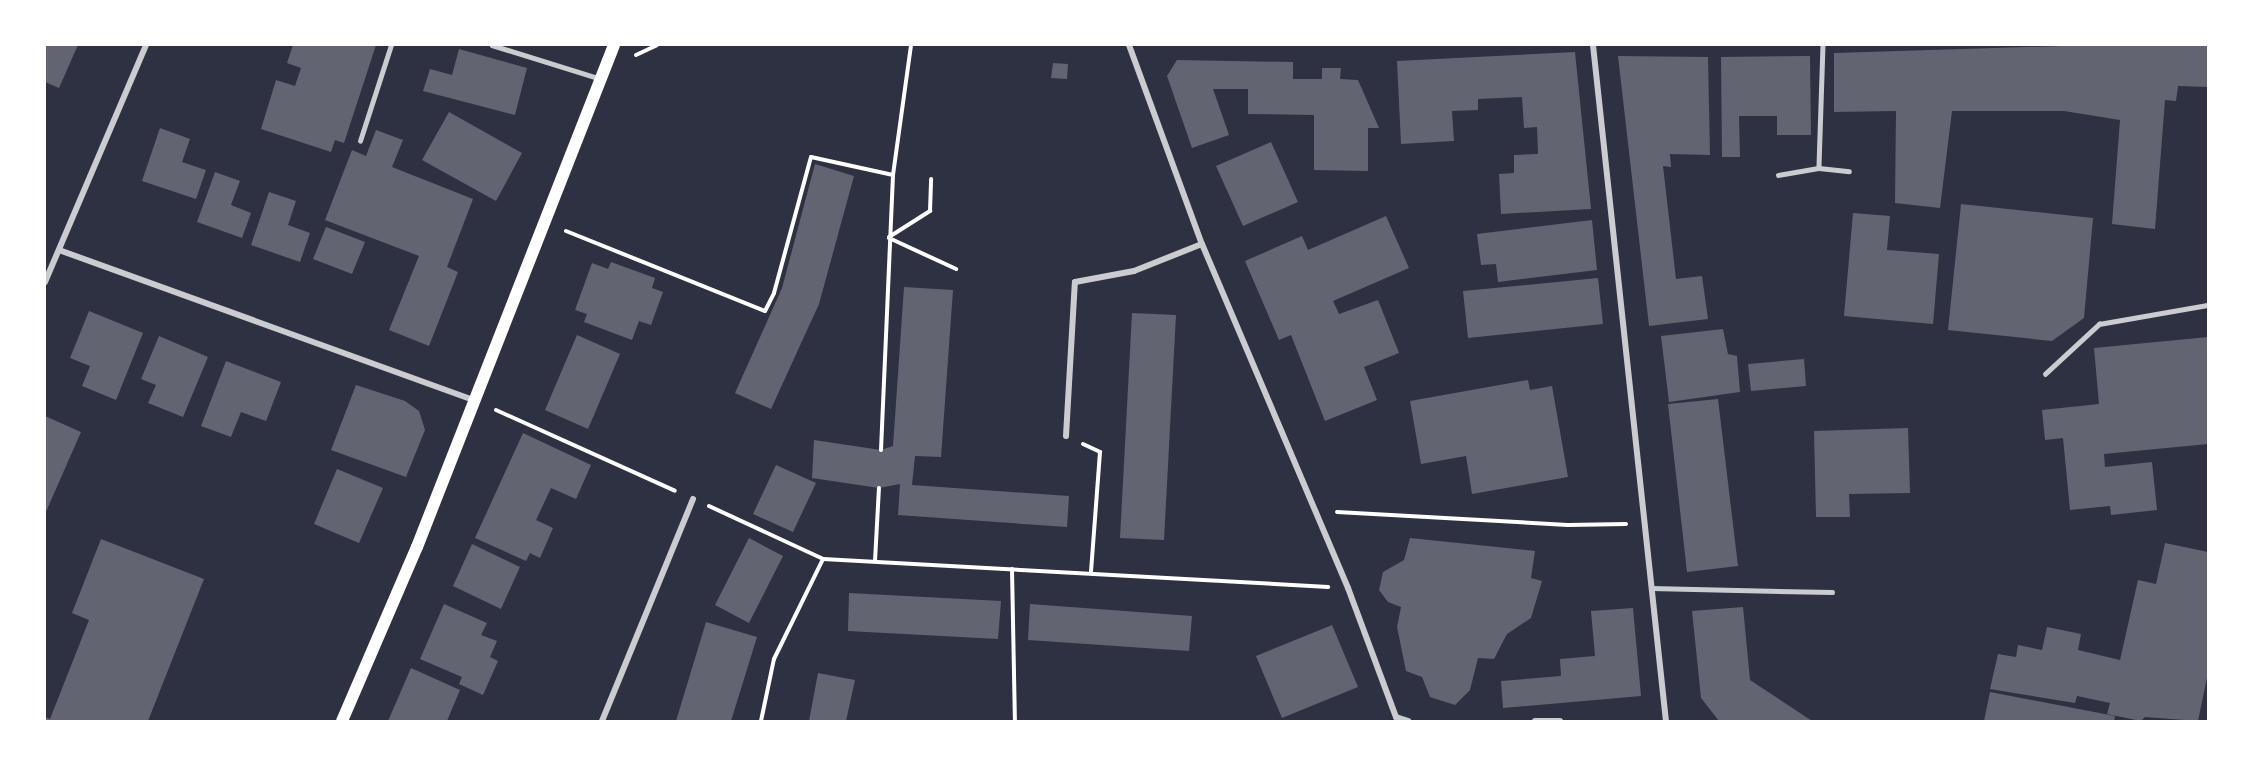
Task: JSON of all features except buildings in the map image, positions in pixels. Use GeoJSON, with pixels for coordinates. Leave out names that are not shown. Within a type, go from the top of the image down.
{"type":"FeatureCollection","features":[{"type":"Feature","properties":{"kind":"main road"},"geometry":{"type":"LineString","coordinates":[[342,721],[417,547],[614,45]]}},
{"type":"Feature","properties":{"kind":"street"},"geometry":{"type":"LineString","coordinates":[[45,282],[146,45]]}},
{"type":"Feature","properties":{"kind":"street"},"geometry":{"type":"LineString","coordinates":[[1130,45],[1202,244],[1348,588],[1395,719],[1408,721]]}},
{"type":"Feature","properties":{"kind":"street"},"geometry":{"type":"LineString","coordinates":[[1593,45],[1666,721]]}},
{"type":"Feature","properties":{"kind":"street"},"geometry":{"type":"LineString","coordinates":[[1066,436],[1075,282],[1134,271],[1202,244]]}},
{"type":"Feature","properties":{"kind":"street"},"geometry":{"type":"LineString","coordinates":[[59,250],[473,400]]}},
{"type":"Feature","properties":{"kind":"street"},"geometry":{"type":"LineString","coordinates":[[602,721],[693,499]]}},
{"type":"Feature","properties":{"kind":"street"},"geometry":{"type":"LineString","coordinates":[[1535,721],[1560,721]]}},
{"type":"Feature","properties":{"kind":"lane"},"geometry":{"type":"LineString","coordinates":[[360,141],[391,45]]}},
{"type":"Feature","properties":{"kind":"lane"},"geometry":{"type":"LineString","coordinates":[[492,45],[599,79]]}},
{"type":"Feature","properties":{"kind":"lane"},"geometry":{"type":"LineString","coordinates":[[1820,168],[1823,45]]}},
{"type":"Feature","properties":{"kind":"lane"},"geometry":{"type":"LineString","coordinates":[[1778,175],[1820,168],[1848,171]]}},
{"type":"Feature","properties":{"kind":"lane"},"geometry":{"type":"LineString","coordinates":[[2045,374],[2099,324],[2208,305]]}},
{"type":"Feature","properties":{"kind":"lane"},"geometry":{"type":"LineString","coordinates":[[1651,588],[1832,592]]}},
{"type":"Feature","properties":{"kind":"path"},"geometry":{"type":"LineString","coordinates":[[881,450],[893,175],[911,45]]}},
{"type":"Feature","properties":{"kind":"path"},"geometry":{"type":"LineString","coordinates":[[543,222],[765,311],[774,293],[811,157],[893,175]]}},
{"type":"Feature","properties":{"kind":"path"},"geometry":{"type":"LineString","coordinates":[[889,238],[930,212],[931,179]]}},
{"type":"Feature","properties":{"kind":"path"},"geometry":{"type":"LineString","coordinates":[[889,238],[956,269]]}},
{"type":"Feature","properties":{"kind":"path"},"geometry":{"type":"LineString","coordinates":[[473,400],[824,559],[1348,588]]}},
{"type":"Feature","properties":{"kind":"path"},"geometry":{"type":"LineString","coordinates":[[1066,436],[1100,452],[1091,573]]}},
{"type":"Feature","properties":{"kind":"path"},"geometry":{"type":"LineString","coordinates":[[875,561],[879,488]]}},
{"type":"Feature","properties":{"kind":"path"},"geometry":{"type":"LineString","coordinates":[[1316,511],[1568,525],[1645,524]]}},
{"type":"Feature","properties":{"kind":"path"},"geometry":{"type":"LineString","coordinates":[[761,721],[774,659],[824,559]]}},
{"type":"Feature","properties":{"kind":"path"},"geometry":{"type":"LineString","coordinates":[[1012,568],[1015,721]]}}]}
